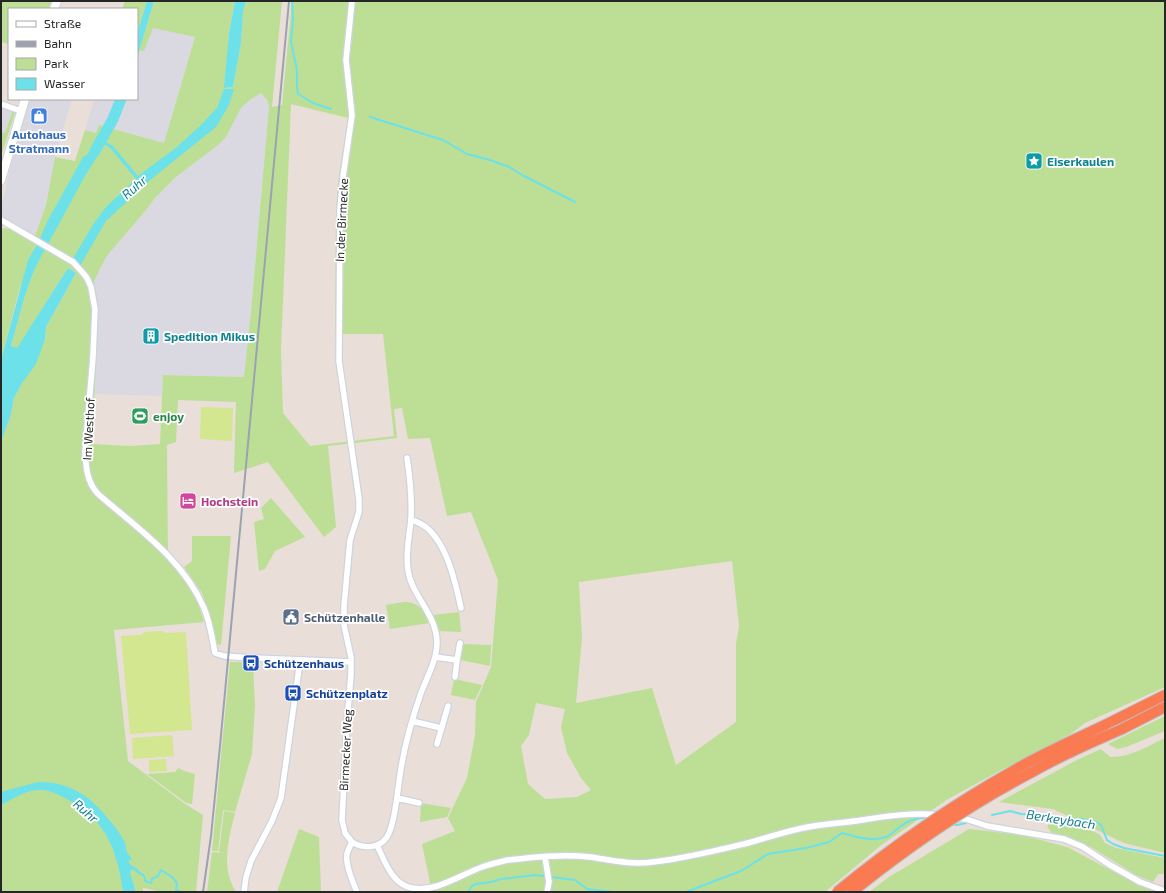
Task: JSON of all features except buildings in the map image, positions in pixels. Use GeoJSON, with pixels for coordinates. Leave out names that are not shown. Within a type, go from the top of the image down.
{"type":"FeatureCollection","features":[{"type":"Feature","properties":{"kind":"highway"},"geometry":{"type":"LineString","coordinates":[[838,892],[897,845],[937,817],[977,792],[1050,752],[1165,696]]}},
{"type":"Feature","properties":{"kind":"highway"},"geometry":{"type":"LineString","coordinates":[[852,892],[913,845],[952,818],[993,793],[1042,766],[1122,729],[1165,707]]}},
{"type":"Feature","properties":{"kind":"main road"},"geometry":{"type":"LineString","coordinates":[[1,180],[24,100]]}},
{"type":"Feature","properties":{"kind":"street","name":"In der Birmecke"},"geometry":{"type":"LineString","coordinates":[[350,439],[340,377],[338,342],[340,209],[352,115],[346,60],[352,1]]}},
{"type":"Feature","properties":{"kind":"street"},"geometry":{"type":"LineString","coordinates":[[1,104],[21,111]]}},
{"type":"Feature","properties":{"kind":"street","name":"Im Westhof"},"geometry":{"type":"LineString","coordinates":[[1,220],[64,257],[80,269],[87,278],[91,287],[95,309],[93,357],[85,452],[89,482],[98,494],[151,540],[182,571],[191,584],[204,609],[215,653],[224,656],[300,661]]}},
{"type":"Feature","properties":{"kind":"street","name":"Birmecker Weg"},"geometry":{"type":"LineString","coordinates":[[350,439],[359,499],[358,512],[350,540],[344,606],[344,624],[350,650],[351,674],[342,820],[345,833],[352,842]]}},
{"type":"Feature","properties":{"kind":"street"},"geometry":{"type":"LineString","coordinates":[[357,892],[350,875],[347,853],[352,842],[359,846],[366,847],[377,845],[384,840],[389,833],[412,721],[435,657],[436,649],[436,638],[431,617],[411,580],[408,570],[407,545],[411,520],[411,493],[407,458]]}},
{"type":"Feature","properties":{"kind":"street"},"geometry":{"type":"LineString","coordinates":[[411,520],[418,521],[425,526],[443,549],[454,578],[461,608]]}},
{"type":"Feature","properties":{"kind":"street"},"geometry":{"type":"LineString","coordinates":[[455,677],[460,643]]}},
{"type":"Feature","properties":{"kind":"street"},"geometry":{"type":"LineString","coordinates":[[435,657],[457,660]]}},
{"type":"Feature","properties":{"kind":"street"},"geometry":{"type":"LineString","coordinates":[[244,892],[248,868],[272,821],[281,798],[300,661],[351,662]]}},
{"type":"Feature","properties":{"kind":"street"},"geometry":{"type":"LineString","coordinates":[[437,744],[448,706]]}},
{"type":"Feature","properties":{"kind":"street"},"geometry":{"type":"LineString","coordinates":[[412,721],[442,728]]}},
{"type":"Feature","properties":{"kind":"street"},"geometry":{"type":"LineString","coordinates":[[397,798],[419,803]]}},
{"type":"Feature","properties":{"kind":"street"},"geometry":{"type":"LineString","coordinates":[[377,845],[392,875],[398,882],[405,889],[422,890],[434,888],[490,864],[508,860],[545,857],[589,857],[632,863],[651,862],[669,860],[744,844],[803,828],[884,816],[929,814],[966,819],[987,826],[1064,839],[1083,847],[1110,865],[1140,882],[1165,891]]}},
{"type":"Feature","properties":{"kind":"street"},"geometry":{"type":"LineString","coordinates":[[545,857],[549,882],[547,892]]}},
{"type":"Feature","properties":{"kind":"shaded area"},"geometry":{"type":"Polygon","coordinates":[[[153,28],[195,37],[164,143],[99,125],[96,134],[85,130],[94,100],[138,100],[138,54],[139,50],[144,50],[153,28]]]}},
{"type":"Feature","properties":{"kind":"shaded area"},"geometry":{"type":"Polygon","coordinates":[[[261,93],[268,101],[269,107],[244,377],[163,375],[162,396],[95,394],[98,303],[94,281],[106,257],[155,198],[176,177],[226,137],[241,108],[261,93]]]}},
{"type":"Feature","properties":{"kind":"shaded area"},"geometry":{"type":"Polygon","coordinates":[[[28,100],[72,100],[55,157],[46,205],[35,236],[3,218],[1,214],[1,208],[23,111],[28,100]]]}},
{"type":"Feature","properties":{"kind":"shaded area"},"geometry":{"type":"Polygon","coordinates":[[[1,105],[13,109],[5,133],[1,132],[1,105]]]}},
{"type":"Feature","properties":{"kind":"green space"},"geometry":{"type":"Polygon","coordinates":[[[1,1],[53,1],[51,8],[8,8],[8,44],[1,42],[1,1]]]}},
{"type":"Feature","properties":{"kind":"green space"},"geometry":{"type":"Polygon","coordinates":[[[125,1],[147,1],[138,31],[138,8],[122,8],[125,1]]]}},
{"type":"Feature","properties":{"kind":"green space"},"geometry":{"type":"Polygon","coordinates":[[[154,1],[235,1],[229,33],[225,88],[233,87],[241,43],[243,12],[246,1],[282,1],[272,107],[282,105],[292,1],[1165,1],[1165,687],[1085,723],[1069,735],[948,799],[880,846],[825,892],[432,892],[422,844],[455,831],[448,818],[467,778],[475,735],[476,702],[491,667],[498,580],[471,512],[447,516],[430,438],[408,439],[402,408],[394,409],[397,438],[328,446],[336,527],[324,537],[268,462],[234,473],[236,402],[178,400],[176,442],[167,445],[168,561],[185,580],[198,603],[204,622],[114,630],[128,761],[185,804],[203,815],[196,892],[162,892],[143,888],[143,892],[136,892],[134,886],[122,883],[123,892],[1,892],[1,442],[11,414],[14,398],[45,339],[46,327],[76,273],[68,268],[17,349],[11,346],[34,269],[41,256],[20,287],[1,360],[1,228],[20,232],[50,248],[35,236],[46,205],[55,157],[75,161],[85,130],[96,133],[99,125],[164,143],[195,37],[153,28],[144,51],[139,50],[154,1]],[[261,93],[241,108],[226,137],[218,145],[176,177],[155,198],[106,257],[94,281],[98,303],[92,444],[130,446],[160,444],[163,375],[244,377],[269,107],[268,101],[261,93]],[[291,104],[281,350],[283,413],[310,446],[394,436],[383,334],[335,334],[336,213],[338,182],[348,118],[291,104]],[[732,561],[579,582],[582,638],[576,703],[652,688],[676,765],[736,722],[736,644],[739,626],[732,561]],[[536,703],[529,735],[521,746],[528,784],[545,799],[577,797],[591,790],[581,778],[567,753],[561,727],[565,709],[536,703]]]}},
{"type":"Feature","properties":{"kind":"green space"},"geometry":{"type":"Polygon","coordinates":[[[13,109],[15,113],[1,156],[1,132],[5,133],[13,109]]]}},
{"type":"Feature","properties":{"kind":"green space"},"geometry":{"type":"Polygon","coordinates":[[[201,407],[233,408],[232,441],[200,439],[201,407]]]}},
{"type":"Feature","properties":{"kind":"green space"},"geometry":{"type":"Polygon","coordinates":[[[271,498],[305,537],[275,551],[265,569],[259,571],[254,522],[264,519],[261,508],[271,498]]]}},
{"type":"Feature","properties":{"kind":"green space"},"geometry":{"type":"Polygon","coordinates":[[[192,536],[231,536],[221,645],[217,644],[212,622],[202,593],[184,567],[192,561],[192,536]]]}},
{"type":"Feature","properties":{"kind":"green space"},"geometry":{"type":"Polygon","coordinates":[[[404,602],[418,605],[430,623],[390,629],[386,605],[404,602]]]}},
{"type":"Feature","properties":{"kind":"green space"},"geometry":{"type":"Polygon","coordinates":[[[459,612],[461,632],[439,631],[433,615],[459,612]]]}},
{"type":"Feature","properties":{"kind":"green space"},"geometry":{"type":"Polygon","coordinates":[[[162,631],[166,633],[186,632],[192,730],[130,734],[121,636],[141,635],[145,632],[162,631]]]}},
{"type":"Feature","properties":{"kind":"green space"},"geometry":{"type":"Polygon","coordinates":[[[463,644],[491,645],[490,666],[460,660],[463,644]]]}},
{"type":"Feature","properties":{"kind":"green space"},"geometry":{"type":"Polygon","coordinates":[[[230,662],[246,662],[245,666],[253,667],[255,705],[252,754],[235,812],[223,810],[218,851],[212,851],[230,662]]]}},
{"type":"Feature","properties":{"kind":"green space"},"geometry":{"type":"Polygon","coordinates":[[[454,679],[482,685],[475,700],[451,695],[454,679]]]}},
{"type":"Feature","properties":{"kind":"green space"},"geometry":{"type":"Polygon","coordinates":[[[1165,716],[1165,731],[1126,747],[1117,749],[1108,744],[1165,716]]]}},
{"type":"Feature","properties":{"kind":"green space"},"geometry":{"type":"Polygon","coordinates":[[[172,735],[174,756],[133,759],[132,738],[172,735]]]}},
{"type":"Feature","properties":{"kind":"green space"},"geometry":{"type":"Polygon","coordinates":[[[1165,738],[1165,853],[1124,843],[1053,809],[999,802],[1077,760],[1101,749],[1110,757],[1124,756],[1165,738]]]}},
{"type":"Feature","properties":{"kind":"green space"},"geometry":{"type":"Polygon","coordinates":[[[166,759],[167,771],[149,772],[149,760],[166,759]]]}},
{"type":"Feature","properties":{"kind":"green space"},"geometry":{"type":"Polygon","coordinates":[[[178,768],[195,774],[192,804],[186,803],[147,774],[175,772],[178,768]]]}},
{"type":"Feature","properties":{"kind":"green space"},"geometry":{"type":"Polygon","coordinates":[[[421,803],[451,808],[447,817],[420,822],[421,803]]]}},
{"type":"Feature","properties":{"kind":"green space"},"geometry":{"type":"Polygon","coordinates":[[[224,811],[235,813],[228,843],[227,863],[228,873],[236,892],[207,892],[212,852],[226,853],[219,852],[224,811]]]}},
{"type":"Feature","properties":{"kind":"green space"},"geometry":{"type":"Polygon","coordinates":[[[1054,821],[1069,821],[1087,828],[1100,835],[1105,843],[1116,848],[1165,858],[1165,874],[1158,874],[1153,882],[1136,875],[1091,847],[1051,832],[1047,826],[1054,821]]]}},
{"type":"Feature","properties":{"kind":"green space"},"geometry":{"type":"Polygon","coordinates":[[[299,829],[319,837],[321,892],[277,892],[299,829]]]}},
{"type":"Feature","properties":{"kind":"green space"},"geometry":{"type":"Polygon","coordinates":[[[969,829],[1022,835],[1067,847],[1133,882],[1157,892],[869,892],[889,877],[969,829]]]}},
{"type":"Feature","properties":{"kind":"water"},"geometry":{"type":"Polygon","coordinates":[[[147,1],[154,1],[138,55],[138,31],[147,1]]]}},
{"type":"Feature","properties":{"kind":"water"},"geometry":{"type":"Polygon","coordinates":[[[235,1],[246,1],[243,12],[241,43],[233,87],[224,88],[229,33],[235,1]]]}},
{"type":"Feature","properties":{"kind":"water"},"geometry":{"type":"Polygon","coordinates":[[[224,89],[234,89],[229,105],[216,127],[149,181],[106,221],[80,266],[72,260],[94,223],[106,207],[136,179],[105,144],[85,176],[47,246],[39,241],[47,222],[83,157],[87,155],[98,136],[113,146],[138,176],[177,147],[201,125],[217,108],[224,89]]]}},
{"type":"Feature","properties":{"kind":"water"},"geometry":{"type":"Polygon","coordinates":[[[38,243],[46,248],[29,283],[11,346],[17,348],[68,268],[76,273],[46,327],[45,339],[36,364],[22,383],[14,398],[11,414],[1,442],[1,360],[28,260],[38,243]]]}},
{"type":"Feature","properties":{"kind":"water"},"geometry":{"type":"Polygon","coordinates":[[[38,782],[71,788],[88,798],[104,813],[124,840],[127,852],[132,860],[129,860],[129,863],[138,869],[140,873],[141,876],[134,870],[131,870],[130,873],[136,892],[123,892],[113,849],[105,833],[97,822],[76,804],[54,793],[36,790],[15,797],[1,805],[1,792],[38,782]]]}},
{"type":"Feature","properties":{"kind":"waterway"},"geometry":{"type":"LineString","coordinates":[[292,2],[293,20],[291,42],[297,70],[298,94],[313,103],[331,109]]}},
{"type":"Feature","properties":{"kind":"waterway","name":"Ruhr"},"geometry":{"type":"LineString","coordinates":[[95,151],[113,119],[121,100]]}},
{"type":"Feature","properties":{"kind":"waterway"},"geometry":{"type":"LineString","coordinates":[[370,117],[443,140],[467,154],[509,167],[575,202]]}},
{"type":"Feature","properties":{"kind":"waterway","name":"Berkeybach"},"geometry":{"type":"LineString","coordinates":[[992,815],[1010,811],[1021,814],[1049,816],[1063,819],[1081,819],[1096,822],[1101,825],[1107,840],[1113,844],[1124,848],[1165,856]]}},
{"type":"Feature","properties":{"kind":"waterway","name":"Berkeybach"},"geometry":{"type":"LineString","coordinates":[[686,892],[741,871],[768,854],[806,848],[829,842],[842,833],[864,838],[880,838],[888,836],[899,827],[912,820],[931,817]]}},
{"type":"Feature","properties":{"kind":"waterway","name":"Berkeybach"},"geometry":{"type":"LineString","coordinates":[[952,824],[957,825],[966,823]]}},
{"type":"Feature","properties":{"kind":"waterway","name":"Berkeybach"},"geometry":{"type":"LineString","coordinates":[[138,872],[144,876],[145,881],[151,883],[152,879],[158,876],[161,870],[172,877],[177,883],[176,890],[182,892]]}},
{"type":"Feature","properties":{"kind":"waterway","name":"Berkeybach"},"geometry":{"type":"LineString","coordinates":[[468,892],[472,886],[476,884],[501,879],[536,875],[575,880],[587,889],[614,892]]}},
{"type":"Feature","properties":{"kind":"railway"},"geometry":{"type":"LineString","coordinates":[[203,892],[211,836],[220,746],[289,1]]}},
{"type":"Feature","properties":{"kind":"place","name":"Autohaus Stratmann"},"geometry":{"type":"Point","coordinates":[39,116]}},
{"type":"Feature","properties":{"kind":"place","name":"Eiserkaulen"},"geometry":{"type":"Point","coordinates":[1034,161]}},
{"type":"Feature","properties":{"kind":"place","name":"Spedition Mikus"},"geometry":{"type":"Point","coordinates":[151,336]}},
{"type":"Feature","properties":{"kind":"place","name":"enjoy"},"geometry":{"type":"Point","coordinates":[140,416]}},
{"type":"Feature","properties":{"kind":"place","name":"Hochstein"},"geometry":{"type":"Point","coordinates":[188,501]}},
{"type":"Feature","properties":{"kind":"place","name":"Schützenhalle"},"geometry":{"type":"Point","coordinates":[291,617]}},
{"type":"Feature","properties":{"kind":"place","name":"Schützenhaus"},"geometry":{"type":"Point","coordinates":[251,663]}},
{"type":"Feature","properties":{"kind":"place","name":"Schützenplatz"},"geometry":{"type":"Point","coordinates":[293,693]}}]}
